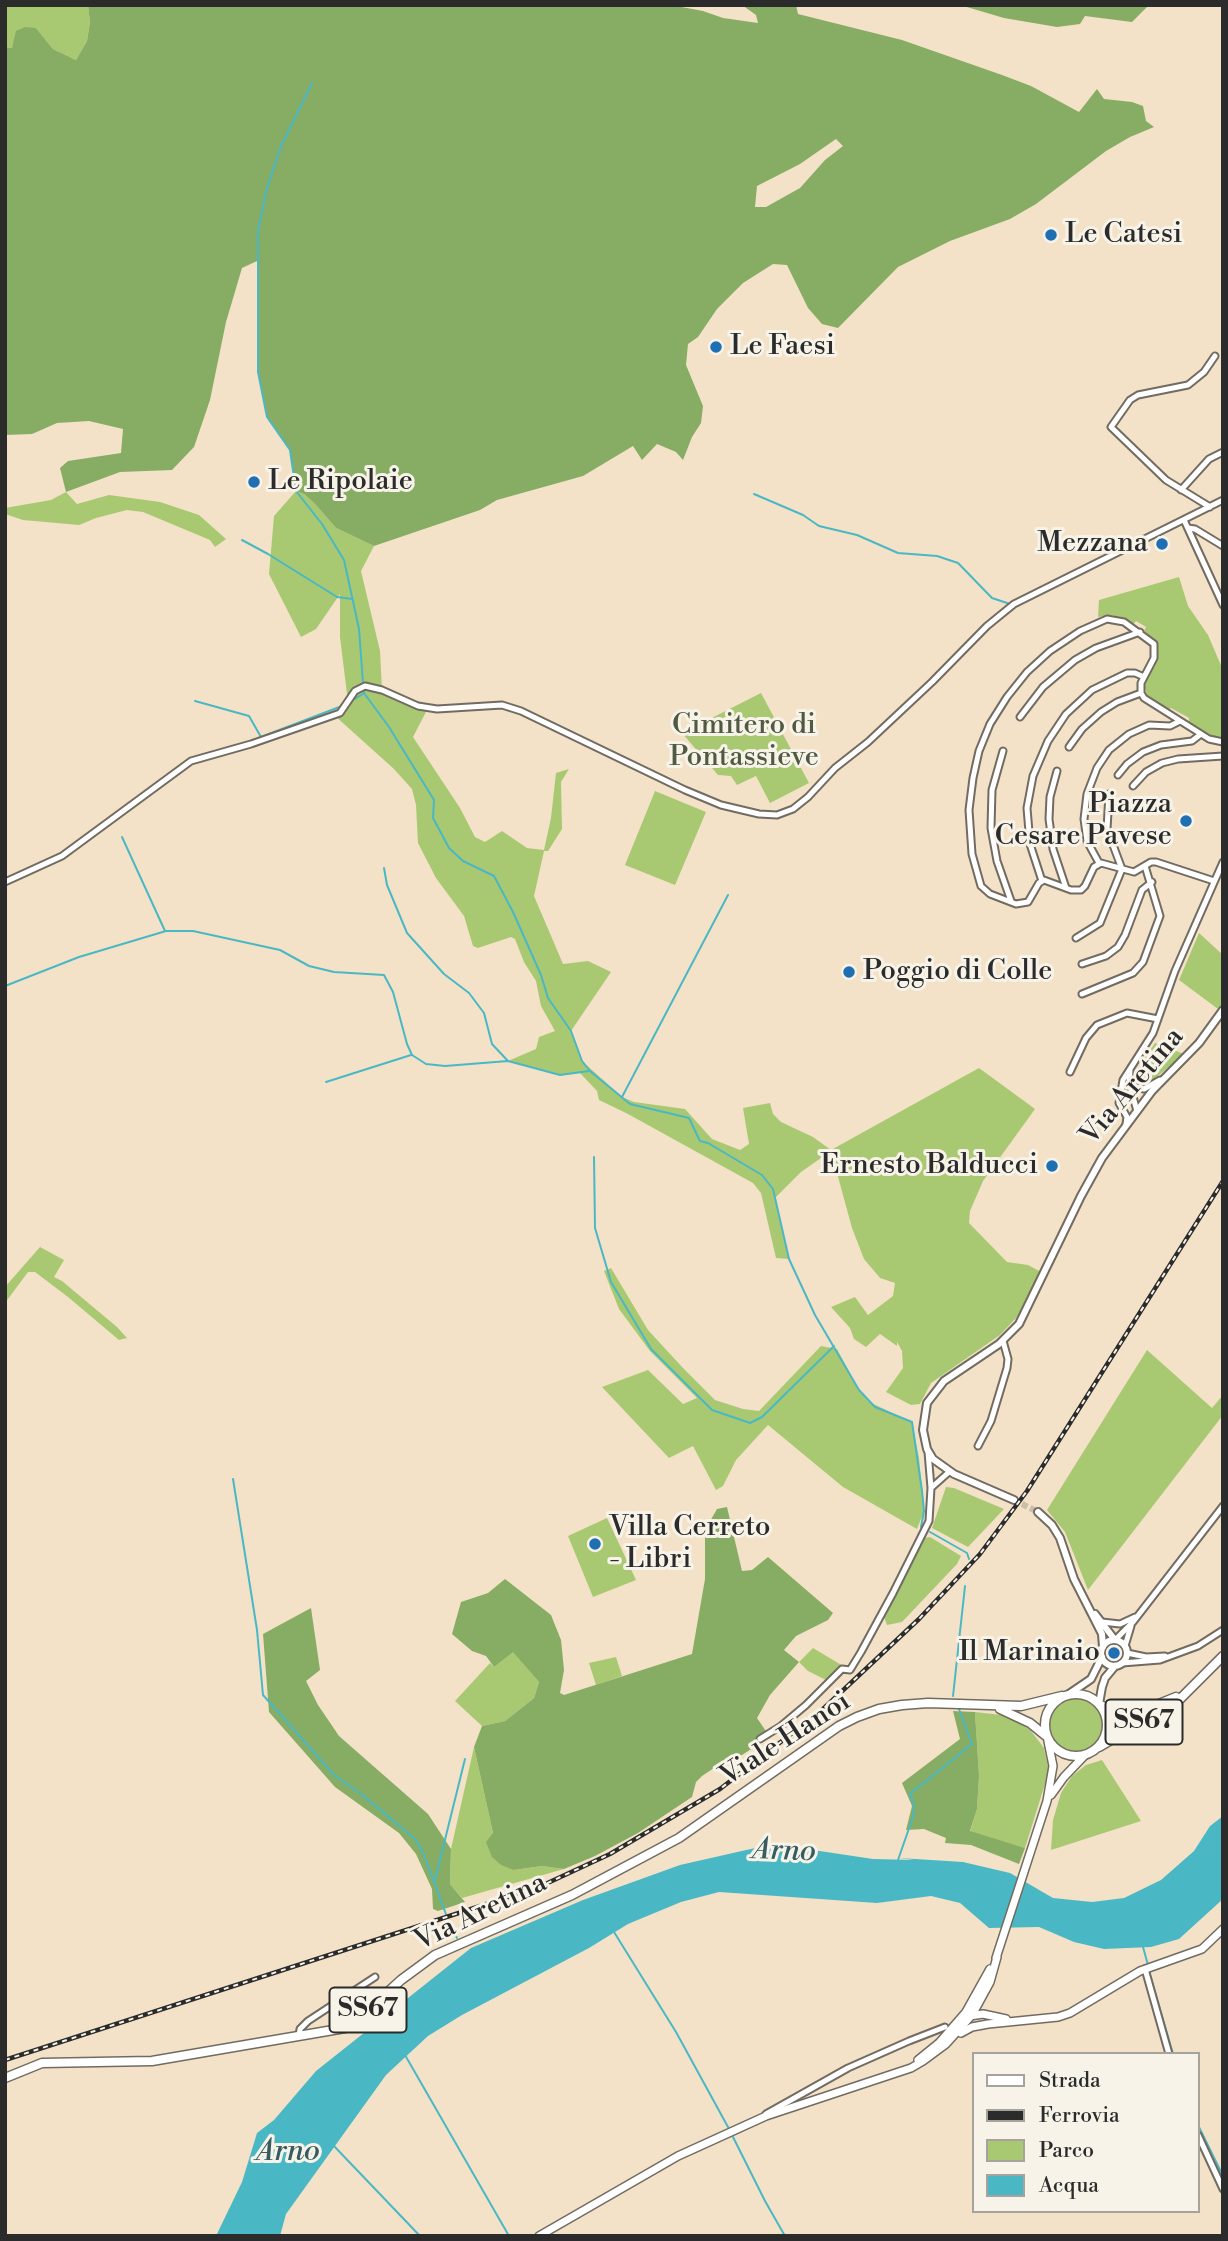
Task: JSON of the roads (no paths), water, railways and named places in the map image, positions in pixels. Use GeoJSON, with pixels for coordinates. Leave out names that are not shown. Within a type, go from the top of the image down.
{"type":"FeatureCollection","features":[{"type":"Feature","properties":{"kind":"main road","name":"SS67"},"geometry":{"type":"LineString","coordinates":[[1096,1749],[1161,1712],[1188,1691],[1223,1656]]}},
{"type":"Feature","properties":{"kind":"main road","name":"SS67"},"geometry":{"type":"LineString","coordinates":[[1100,1705],[1115,1711],[1132,1712],[1164,1703],[1188,1691]]}},
{"type":"Feature","properties":{"kind":"main road"},"geometry":{"type":"LineString","coordinates":[[1047,1801],[1064,1777],[1102,1742],[1107,1723],[1100,1705],[1085,1695],[1066,1695]]}},
{"type":"Feature","properties":{"kind":"main road","name":"Viale Hanoi"},"geometry":{"type":"LineString","coordinates":[[694,1829],[839,1726],[879,1709],[929,1703],[1021,1706],[1066,1695]]}},
{"type":"Feature","properties":{"kind":"main road","name":"Viale Hanoi"},"geometry":{"type":"LineString","coordinates":[[1047,1739],[1045,1718],[1048,1709],[1066,1695]]}},
{"type":"Feature","properties":{"kind":"main road","name":"Viale Hanoi"},"geometry":{"type":"LineString","coordinates":[[994,1707],[1030,1723],[1054,1748],[1068,1756],[1085,1755]]}},
{"type":"Feature","properties":{"kind":"main road"},"geometry":{"type":"LineString","coordinates":[[990,2015],[984,2008],[990,1982],[1047,1801],[1053,1766],[1047,1739]]}},
{"type":"Feature","properties":{"kind":"main road","name":"Via Aretina"},"geometry":{"type":"LineString","coordinates":[[5,2078],[42,2063],[152,2061],[345,2028],[435,1955],[572,1895],[694,1829]]}},
{"type":"Feature","properties":{"kind":"main road"},"geometry":{"type":"LineString","coordinates":[[539,2236],[678,2156],[751,2123],[923,2062],[965,2030],[988,2024],[1058,2017],[1070,2013],[1145,1969],[1202,1949],[1223,1929]]}},
{"type":"Feature","properties":{"kind":"main road"},"geometry":{"type":"LineString","coordinates":[[955,2026],[997,1956]]}},
{"type":"Feature","properties":{"kind":"main road"},"geometry":{"type":"LineString","coordinates":[[946,2044],[972,2015],[990,1982]]}},
{"type":"Feature","properties":{"kind":"main road"},"geometry":{"type":"LineString","coordinates":[[974,1998],[972,2015],[978,2022],[988,2024]]}},
{"type":"Feature","properties":{"kind":"main road"},"geometry":{"type":"LineString","coordinates":[[904,2070],[925,2055],[955,2026],[972,2015],[990,2015],[1014,2020]]}},
{"type":"Feature","properties":{"kind":"street"},"geometry":{"type":"LineString","coordinates":[[1210,507],[1166,480],[1111,427],[1130,400],[1138,395],[1188,386],[1205,372],[1215,356]]}},
{"type":"Feature","properties":{"kind":"street"},"geometry":{"type":"LineString","coordinates":[[1181,490],[1209,459],[1223,452]]}},
{"type":"Feature","properties":{"kind":"street"},"geometry":{"type":"LineString","coordinates":[[5,882],[62,856],[191,761],[251,744],[340,713],[355,691],[365,686],[382,690],[418,706],[437,709],[502,705],[521,711],[721,806],[777,815],[793,809],[808,797],[835,768],[868,742],[987,626],[1014,604],[1189,524],[1223,500]]}},
{"type":"Feature","properties":{"kind":"street"},"geometry":{"type":"LineString","coordinates":[[1189,524],[1223,546]]}},
{"type":"Feature","properties":{"kind":"street"},"geometry":{"type":"LineString","coordinates":[[1189,524],[1223,605]]}},
{"type":"Feature","properties":{"kind":"street"},"geometry":{"type":"LineString","coordinates":[[1042,881],[1027,903],[1022,905],[987,892],[981,886],[970,838],[969,813],[979,751],[992,720],[1030,668],[1053,649],[1080,631],[1112,618],[1140,632],[1153,642],[1155,650],[1143,677],[1141,693],[1146,700],[1201,734],[1223,742]]}},
{"type":"Feature","properties":{"kind":"street"},"geometry":{"type":"LineString","coordinates":[[1020,718],[1043,687],[1074,660],[1100,646],[1140,632]]}},
{"type":"Feature","properties":{"kind":"street"},"geometry":{"type":"LineString","coordinates":[[1042,881],[1031,852],[1027,818],[1029,789],[1040,757],[1066,715],[1092,690],[1125,673],[1135,673],[1143,677]]}},
{"type":"Feature","properties":{"kind":"street"},"geometry":{"type":"LineString","coordinates":[[1069,747],[1082,729],[1101,712],[1117,702],[1141,693]]}},
{"type":"Feature","properties":{"kind":"street"},"geometry":{"type":"LineString","coordinates":[[1180,722],[1170,726],[1147,726],[1126,736],[1107,753],[1094,774],[1086,797],[1084,823],[1087,841],[1099,863],[1135,872],[1150,862],[1157,862],[1214,881]]}},
{"type":"Feature","properties":{"kind":"street"},"geometry":{"type":"LineString","coordinates":[[1118,775],[1129,762],[1145,751],[1161,745],[1192,741],[1201,734]]}},
{"type":"Feature","properties":{"kind":"street"},"geometry":{"type":"LineString","coordinates":[[1003,751],[993,786],[991,828],[1007,901]]}},
{"type":"Feature","properties":{"kind":"street"},"geometry":{"type":"LineString","coordinates":[[1133,786],[1146,772],[1162,763],[1178,759],[1223,756]]}},
{"type":"Feature","properties":{"kind":"street"},"geometry":{"type":"LineString","coordinates":[[1057,771],[1050,797],[1049,819],[1053,849],[1066,888]]}},
{"type":"Feature","properties":{"kind":"street"},"geometry":{"type":"LineString","coordinates":[[1076,938],[1100,923],[1122,869],[1107,830],[1110,794]]}},
{"type":"Feature","properties":{"kind":"street"},"geometry":{"type":"LineString","coordinates":[[1126,1125],[1126,1115],[1119,1099],[1124,1077],[1149,1043],[1173,976],[1223,862]]}},
{"type":"Feature","properties":{"kind":"street"},"geometry":{"type":"LineString","coordinates":[[1042,881],[1075,891],[1082,889],[1099,863]]}},
{"type":"Feature","properties":{"kind":"street"},"geometry":{"type":"LineString","coordinates":[[1083,994],[1133,973],[1143,964],[1160,920],[1152,882],[1145,866]]}},
{"type":"Feature","properties":{"kind":"street"},"geometry":{"type":"LineString","coordinates":[[1082,964],[1106,956],[1119,946],[1142,890],[1152,882]]}},
{"type":"Feature","properties":{"kind":"street","name":"Via Aretina"},"geometry":{"type":"LineString","coordinates":[[760,1739],[806,1706],[842,1669],[850,1670],[924,1533],[931,1508],[931,1488],[923,1420],[932,1394],[946,1378],[1003,1341],[1026,1314],[1085,1188],[1102,1158],[1163,1079],[1199,1043],[1223,1010]]}},
{"type":"Feature","properties":{"kind":"street"},"geometry":{"type":"LineString","coordinates":[[1070,1072],[1086,1038],[1097,1025],[1126,1013],[1158,1019]]}},
{"type":"Feature","properties":{"kind":"street"},"geometry":{"type":"LineString","coordinates":[[1126,1115],[1131,1116],[1137,1112],[1129,1085],[1130,1070]]}},
{"type":"Feature","properties":{"kind":"street"},"geometry":{"type":"LineString","coordinates":[[1129,1085],[1143,1089],[1163,1079]]}},
{"type":"Feature","properties":{"kind":"street"},"geometry":{"type":"LineString","coordinates":[[978,1446],[998,1403],[1007,1368],[1008,1359],[1003,1341]]}},
{"type":"Feature","properties":{"kind":"street"},"geometry":{"type":"LineString","coordinates":[[927,1449],[939,1465],[949,1472],[1014,1500]]}},
{"type":"Feature","properties":{"kind":"street"},"geometry":{"type":"LineString","coordinates":[[930,1475],[939,1465]]}},
{"type":"Feature","properties":{"kind":"street"},"geometry":{"type":"LineString","coordinates":[[931,1488],[949,1472]]}},
{"type":"Feature","properties":{"kind":"street"},"geometry":{"type":"LineString","coordinates":[[1102,1647],[1115,1640],[1133,1622],[1223,1506]]}},
{"type":"Feature","properties":{"kind":"street"},"geometry":{"type":"LineString","coordinates":[[1038,1512],[1052,1525],[1060,1538],[1074,1579],[1102,1634],[1102,1657],[1107,1664],[1152,1661],[1171,1656],[1198,1646],[1223,1630]]}},
{"type":"Feature","properties":{"kind":"street"},"geometry":{"type":"LineString","coordinates":[[1090,1609],[1126,1650],[1146,1657],[1171,1656]]}},
{"type":"Feature","properties":{"kind":"street"},"geometry":{"type":"LineString","coordinates":[[1102,1622],[1120,1624],[1138,1616]]}},
{"type":"Feature","properties":{"kind":"street"},"geometry":{"type":"LineString","coordinates":[[1100,1705],[1099,1697],[1105,1678],[1119,1664],[1126,1650],[1127,1636],[1133,1622]]}},
{"type":"Feature","properties":{"kind":"street","name":"Viale Hanoi"},"geometry":{"type":"LineString","coordinates":[[1066,1695],[1081,1688],[1091,1679],[1102,1657]]}},
{"type":"Feature","properties":{"kind":"street"},"geometry":{"type":"LineString","coordinates":[[1145,1969],[1168,2052]]}},
{"type":"Feature","properties":{"kind":"street"},"geometry":{"type":"LineString","coordinates":[[299,2037],[300,2029],[308,2021],[376,1977]]}},
{"type":"Feature","properties":{"kind":"street"},"geometry":{"type":"LineString","coordinates":[[751,2123],[802,2091],[848,2068],[909,2040],[945,2028]]}},
{"type":"Feature","properties":{"kind":"street"},"geometry":{"type":"LineString","coordinates":[[1200,2139],[1223,2189]]}},
{"type":"Feature","properties":{"kind":"water","name":"Arno"},"geometry":{"type":"Polygon","coordinates":[[[1223,1816],[1223,1899],[1179,1939],[1151,1947],[1104,1949],[1074,1942],[1039,1927],[989,1928],[960,1903],[931,1896],[877,1903],[719,1892],[681,1902],[628,1924],[428,2036],[386,2075],[286,2214],[280,2236],[216,2236],[242,2182],[257,2133],[274,2120],[316,2071],[471,1948],[583,1900],[680,1865],[755,1848],[813,1850],[873,1859],[963,1862],[1010,1873],[1053,1898],[1092,1902],[1124,1898],[1161,1880],[1194,1851],[1210,1826],[1223,1816]]]}},
{"type":"Feature","properties":{"kind":"waterway"},"geometry":{"type":"LineString","coordinates":[[312,83],[281,146],[267,188],[258,231],[258,372],[267,417],[290,450],[296,491],[322,524],[344,560],[359,629],[363,683]]}},
{"type":"Feature","properties":{"kind":"waterway"},"geometry":{"type":"LineString","coordinates":[[754,494],[803,515],[819,526],[857,535],[898,553],[937,556],[958,563],[992,598],[1010,604]]}},
{"type":"Feature","properties":{"kind":"waterway"},"geometry":{"type":"LineString","coordinates":[[242,540],[337,597],[352,599]]}},
{"type":"Feature","properties":{"kind":"waterway"},"geometry":{"type":"LineString","coordinates":[[364,688],[364,693],[389,727],[434,800],[433,818],[449,848],[463,861],[494,876],[541,975],[548,998],[571,1031],[582,1061],[590,1071],[630,1104],[689,1118],[700,1141],[762,1175],[773,1189],[789,1259],[815,1315],[859,1390],[875,1407],[912,1422],[924,1511],[921,1527]]}},
{"type":"Feature","properties":{"kind":"waterway"},"geometry":{"type":"LineString","coordinates":[[353,700],[363,694]]}},
{"type":"Feature","properties":{"kind":"waterway"},"geometry":{"type":"LineString","coordinates":[[195,701],[249,716],[261,737],[342,706]]}},
{"type":"Feature","properties":{"kind":"waterway"},"geometry":{"type":"LineString","coordinates":[[122,837],[165,931]]}},
{"type":"Feature","properties":{"kind":"waterway"},"geometry":{"type":"LineString","coordinates":[[384,868],[387,885],[407,933],[444,974],[469,993],[484,1013],[492,1044],[507,1060]]}},
{"type":"Feature","properties":{"kind":"waterway"},"geometry":{"type":"LineString","coordinates":[[622,1097],[728,895]]}},
{"type":"Feature","properties":{"kind":"waterway"},"geometry":{"type":"LineString","coordinates":[[5,986],[79,957],[166,931],[193,931],[280,950],[309,966],[334,972],[384,975],[393,992],[412,1055],[426,1064],[445,1066],[508,1061],[560,1075],[589,1071]]}},
{"type":"Feature","properties":{"kind":"waterway"},"geometry":{"type":"LineString","coordinates":[[326,1082],[411,1055]]}},
{"type":"Feature","properties":{"kind":"waterway"},"geometry":{"type":"LineString","coordinates":[[594,1157],[595,1228],[611,1282],[651,1349],[712,1410],[750,1423],[762,1417],[834,1346]]}},
{"type":"Feature","properties":{"kind":"waterway"},"geometry":{"type":"LineString","coordinates":[[233,1479],[257,1630],[263,1695],[334,1775],[415,1839],[423,1852],[447,1917]]}},
{"type":"Feature","properties":{"kind":"waterway"},"geometry":{"type":"LineString","coordinates":[[930,1532],[967,1553],[969,1559]]}},
{"type":"Feature","properties":{"kind":"waterway"},"geometry":{"type":"LineString","coordinates":[[953,1696],[965,1586]]}},
{"type":"Feature","properties":{"kind":"waterway"},"geometry":{"type":"LineString","coordinates":[[898,1860],[913,1817],[914,1805],[910,1794],[972,1744],[959,1709]]}},
{"type":"Feature","properties":{"kind":"waterway"},"geometry":{"type":"LineString","coordinates":[[435,1880],[465,1759]]}},
{"type":"Feature","properties":{"kind":"waterway"},"geometry":{"type":"LineString","coordinates":[[450,1924],[457,1938]]}},
{"type":"Feature","properties":{"kind":"waterway"},"geometry":{"type":"LineString","coordinates":[[614,1932],[676,2032],[728,2127]]}},
{"type":"Feature","properties":{"kind":"waterway"},"geometry":{"type":"LineString","coordinates":[[1143,1947],[1148,1965]]}},
{"type":"Feature","properties":{"kind":"waterway"},"geometry":{"type":"LineString","coordinates":[[1149,1971],[1172,2052]]}},
{"type":"Feature","properties":{"kind":"waterway"},"geometry":{"type":"LineString","coordinates":[[405,2055],[509,2236]]}},
{"type":"Feature","properties":{"kind":"waterway"},"geometry":{"type":"LineString","coordinates":[[1200,2129],[1223,2176]]}},
{"type":"Feature","properties":{"kind":"waterway"},"geometry":{"type":"LineString","coordinates":[[733,2137],[785,2236]]}},
{"type":"Feature","properties":{"kind":"waterway"},"geometry":{"type":"LineString","coordinates":[[333,2145],[420,2236]]}},
{"type":"Feature","properties":{"kind":"tunnel"},"geometry":{"type":"LineString","coordinates":[[1014,1500],[1038,1512]]}},
{"type":"Feature","properties":{"kind":"railway"},"geometry":{"type":"LineString","coordinates":[[5,2060],[539,1887],[610,1854],[720,1789],[822,1710],[919,1619],[980,1554],[1027,1491],[1223,1181]]}},
{"type":"Feature","properties":{"kind":"place","name":"Le Catesi"},"geometry":{"type":"Point","coordinates":[1051,235]}},
{"type":"Feature","properties":{"kind":"place","name":"Le Faesi"},"geometry":{"type":"Point","coordinates":[716,347]}},
{"type":"Feature","properties":{"kind":"place","name":"Le Ripolaie"},"geometry":{"type":"Point","coordinates":[254,482]}},
{"type":"Feature","properties":{"kind":"place","name":"Mezzana"},"geometry":{"type":"Point","coordinates":[1162,544]}},
{"type":"Feature","properties":{"kind":"place","name":"Piazza Cesare Pavese"},"geometry":{"type":"Point","coordinates":[1186,821]}},
{"type":"Feature","properties":{"kind":"place","name":"Poggio di Colle"},"geometry":{"type":"Point","coordinates":[849,972]}},
{"type":"Feature","properties":{"kind":"place","name":"Ernesto Balducci"},"geometry":{"type":"Point","coordinates":[1052,1166]}},
{"type":"Feature","properties":{"kind":"place","name":"Villa Cerreto - Libri"},"geometry":{"type":"Point","coordinates":[595,1544]}},
{"type":"Feature","properties":{"kind":"place","name":"Il Marinaio"},"geometry":{"type":"Point","coordinates":[1114,1653]}},
{"type":"Feature","properties":{"kind":"park label","name":"Cimitero di Pontassieve"},"geometry":{"type":"Point","coordinates":[744,742]}}]}
